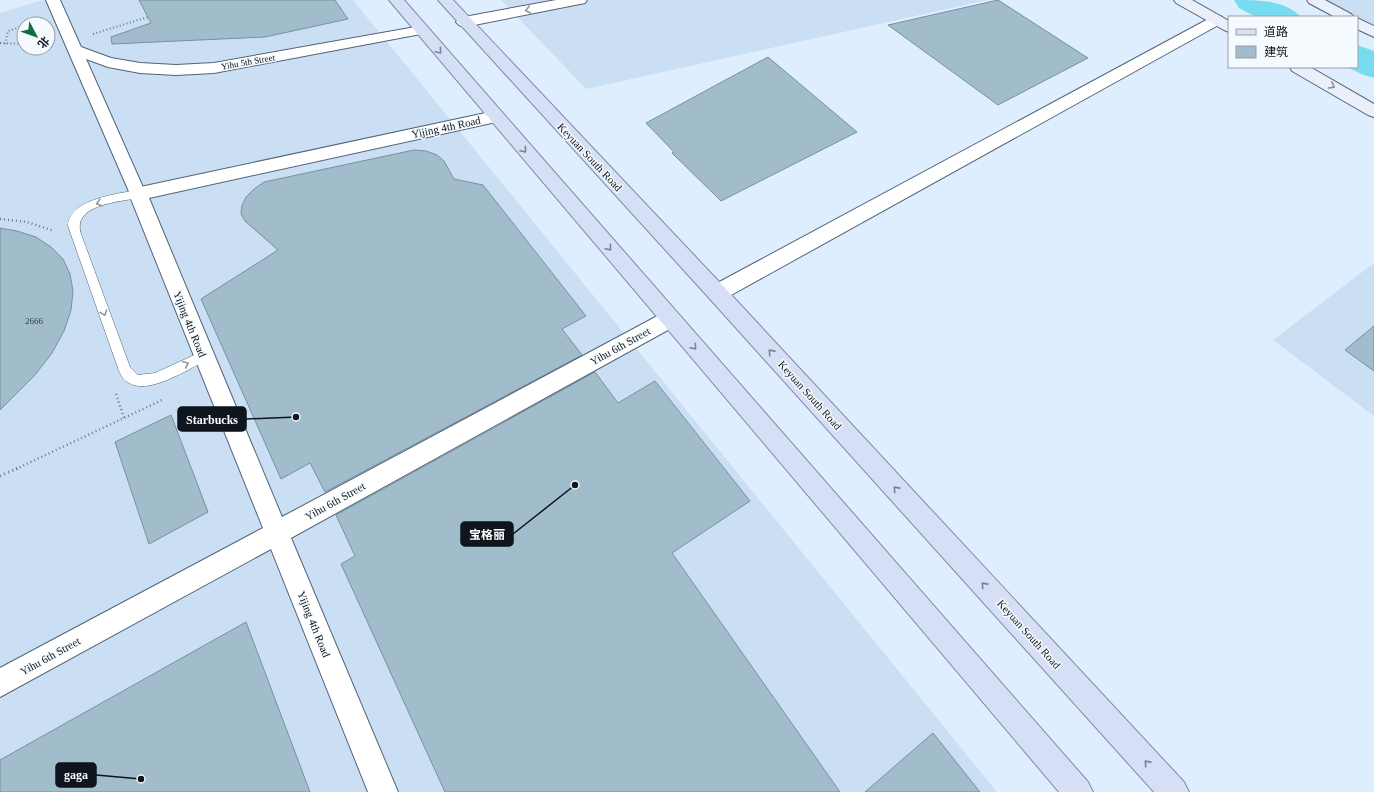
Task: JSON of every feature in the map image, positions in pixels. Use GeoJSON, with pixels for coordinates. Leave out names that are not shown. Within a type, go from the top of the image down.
{"type":"FeatureCollection","features":[{"type":"Feature","properties":{"kind":"main road","name":"Keyuan South Road"},"geometry":{"type":"LineString","coordinates":[[445,0],[717,293],[1174,792]]}},
{"type":"Feature","properties":{"kind":"main road"},"geometry":{"type":"LineString","coordinates":[[1181,0],[1223,24]]}},
{"type":"Feature","properties":{"kind":"main road"},"geometry":{"type":"LineString","coordinates":[[1314,0],[1344,16]]}},
{"type":"Feature","properties":{"kind":"main road"},"geometry":{"type":"LineString","coordinates":[[400,1],[421,30],[495,117],[1078,792]]}},
{"type":"Feature","properties":{"kind":"main road"},"geometry":{"type":"LineString","coordinates":[[1358,24],[1374,32]]}},
{"type":"Feature","properties":{"kind":"main road"},"geometry":{"type":"LineString","coordinates":[[1300,68],[1374,110]]}},
{"type":"Feature","properties":{"kind":"street"},"geometry":{"type":"LineString","coordinates":[[53,0],[138,194]]}},
{"type":"Feature","properties":{"kind":"street"},"geometry":{"type":"LineString","coordinates":[[464,22],[580,0]]}},
{"type":"Feature","properties":{"kind":"street"},"geometry":{"type":"LineString","coordinates":[[717,293],[1223,24]]}},
{"type":"Feature","properties":{"kind":"street","name":"Yihu 5th Street"},"geometry":{"type":"LineString","coordinates":[[75,50],[114,63],[140,68],[176,70],[214,68],[421,30]]}},
{"type":"Feature","properties":{"kind":"street","name":"Yijing 4th Road"},"geometry":{"type":"LineString","coordinates":[[383,792],[203,356],[138,194],[495,117]]}},
{"type":"Feature","properties":{"kind":"street","name":"Yihu 6th Street"},"geometry":{"type":"LineString","coordinates":[[0,683],[670,319]]}},
{"type":"Feature","properties":{"kind":"lane"},"geometry":{"type":"LineString","coordinates":[[138,194],[92,205],[77,215],[74,222],[77,238],[124,368],[127,375],[134,380],[142,381],[152,379],[203,356]]}},
{"type":"Feature","properties":{"kind":"path"},"geometry":{"type":"LineString","coordinates":[[92,35],[148,17]]}},
{"type":"Feature","properties":{"kind":"path"},"geometry":{"type":"LineString","coordinates":[[6,44],[8,32],[16,29]]}},
{"type":"Feature","properties":{"kind":"path"},"geometry":{"type":"LineString","coordinates":[[0,43],[16,44]]}},
{"type":"Feature","properties":{"kind":"path"},"geometry":{"type":"LineString","coordinates":[[0,476],[165,399]]}},
{"type":"Feature","properties":{"kind":"shaded area"},"geometry":{"type":"Polygon","coordinates":[[[43,0],[353,0],[997,792],[0,792],[0,13],[43,0]]]}},
{"type":"Feature","properties":{"kind":"shaded area"},"geometry":{"type":"Polygon","coordinates":[[[501,0],[987,0],[586,89],[501,0]]]}},
{"type":"Feature","properties":{"kind":"shaded area"},"geometry":{"type":"Polygon","coordinates":[[[1325,0],[1374,0],[1374,25],[1325,0]]]}},
{"type":"Feature","properties":{"kind":"shaded area"},"geometry":{"type":"Polygon","coordinates":[[[1374,263],[1374,416],[1273,340],[1374,263]]]}},
{"type":"Feature","properties":{"kind":"building"},"geometry":{"type":"Polygon","coordinates":[[[139,0],[335,0],[348,19],[265,37],[112,44],[111,37],[151,23],[139,0]]]}},
{"type":"Feature","properties":{"kind":"building"},"geometry":{"type":"Polygon","coordinates":[[[998,0],[1088,58],[998,105],[888,25],[998,0]]]}},
{"type":"Feature","properties":{"kind":"building"},"geometry":{"type":"Polygon","coordinates":[[[768,57],[857,132],[721,201],[672,153],[674,152],[646,123],[768,57]]]}},
{"type":"Feature","properties":{"kind":"building"},"geometry":{"type":"Polygon","coordinates":[[[414,150],[426,151],[437,155],[444,161],[454,179],[483,185],[586,316],[562,329],[582,355],[325,492],[310,463],[281,479],[201,299],[278,250],[245,221],[241,214],[242,205],[246,197],[264,182],[414,150]]]}},
{"type":"Feature","properties":{"kind":"building"},"geometry":{"type":"Polygon","coordinates":[[[0,228],[17,231],[36,237],[51,247],[63,259],[70,274],[73,291],[71,310],[64,331],[52,353],[35,375],[0,410],[0,228]]]}},
{"type":"Feature","properties":{"kind":"building"},"geometry":{"type":"Polygon","coordinates":[[[1374,326],[1374,371],[1345,350],[1374,326]]]}},
{"type":"Feature","properties":{"kind":"building"},"geometry":{"type":"Polygon","coordinates":[[[595,372],[618,403],[655,381],[750,501],[672,553],[840,792],[445,792],[341,564],[355,556],[336,515],[595,372]]]}},
{"type":"Feature","properties":{"kind":"building"},"geometry":{"type":"Polygon","coordinates":[[[171,415],[208,512],[149,544],[115,442],[171,415]]]}},
{"type":"Feature","properties":{"kind":"building"},"geometry":{"type":"Polygon","coordinates":[[[246,622],[310,792],[0,792],[0,760],[246,622]]]}},
{"type":"Feature","properties":{"kind":"building"},"geometry":{"type":"Polygon","coordinates":[[[933,733],[980,792],[865,792],[933,733]]]}},
{"type":"Feature","properties":{"kind":"waterway"},"geometry":{"type":"LineString","coordinates":[[1252,0],[1281,16]]}},
{"type":"Feature","properties":{"kind":"waterway"},"geometry":{"type":"LineString","coordinates":[[1358,58],[1374,66]]}},
{"type":"Feature","properties":{"kind":"place","name":"Starbucks"},"geometry":{"type":"Point","coordinates":[296,417]}},
{"type":"Feature","properties":{"kind":"place","name":"宝格丽"},"geometry":{"type":"Point","coordinates":[575,485]}},
{"type":"Feature","properties":{"kind":"place","name":"gaga"},"geometry":{"type":"Point","coordinates":[141,779]}}]}
